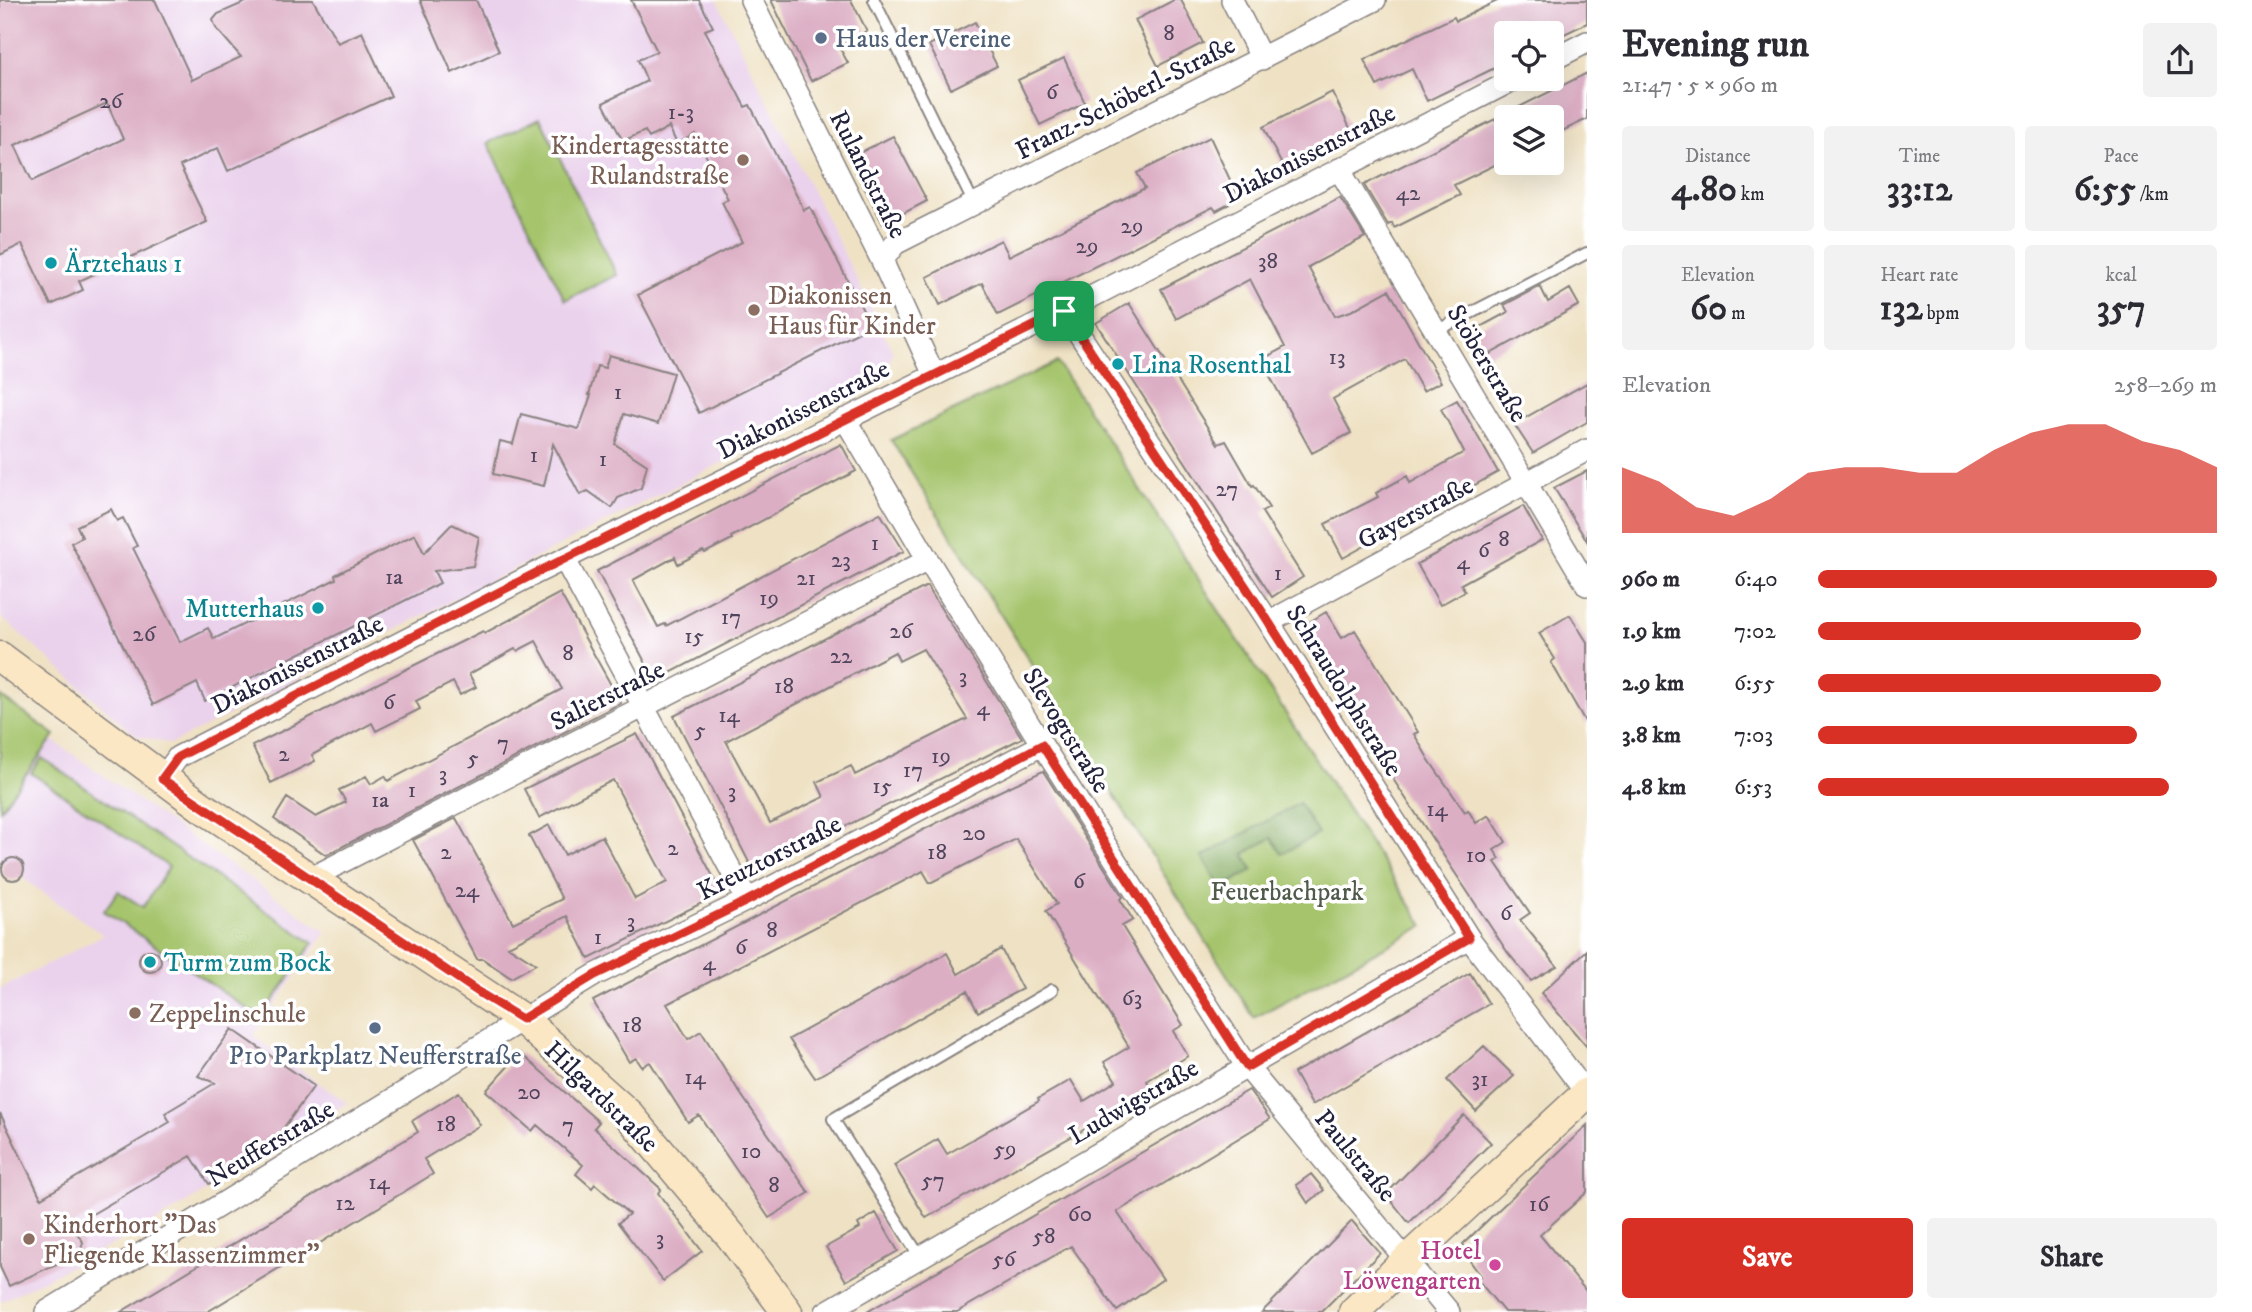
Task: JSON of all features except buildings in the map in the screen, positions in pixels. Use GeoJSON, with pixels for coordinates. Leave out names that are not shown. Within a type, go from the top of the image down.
{"type":"FeatureCollection","features":[{"type":"Feature","properties":{"kind":"street","name":"Rulandstraße"},"geometry":{"type":"LineString","coordinates":[[751,0],[884,265],[934,375]]}},
{"type":"Feature","properties":{"kind":"street"},"geometry":{"type":"LineString","coordinates":[[1232,0],[1262,60]]}},
{"type":"Feature","properties":{"kind":"street","name":"Franz-Schöberl-Straße"},"geometry":{"type":"LineString","coordinates":[[884,265],[885,257],[895,244],[1376,0]]}},
{"type":"Feature","properties":{"kind":"street"},"geometry":{"type":"LineString","coordinates":[[1564,54],[1587,43]]}},
{"type":"Feature","properties":{"kind":"street","name":"Diakonissenstraße"},"geometry":{"type":"LineString","coordinates":[[162,779],[178,757],[565,559],[1064,311],[1494,90]]}},
{"type":"Feature","properties":{"kind":"street","name":"Stöberstraße"},"geometry":{"type":"LineString","coordinates":[[1339,169],[1587,585]]}},
{"type":"Feature","properties":{"kind":"street","name":"Schraudolphstraße"},"geometry":{"type":"LineString","coordinates":[[1064,311],[1269,622],[1469,938],[1587,1093]]}},
{"type":"Feature","properties":{"kind":"street","name":"Slevogtstraße"},"geometry":{"type":"LineString","coordinates":[[845,419],[1042,745],[1247,1067]]}},
{"type":"Feature","properties":{"kind":"street","name":"Gayerstraße"},"geometry":{"type":"LineString","coordinates":[[1269,622],[1587,450]]}},
{"type":"Feature","properties":{"kind":"street"},"geometry":{"type":"LineString","coordinates":[[565,559],[747,901]]}},
{"type":"Feature","properties":{"kind":"street","name":"Salierstraße"},"geometry":{"type":"LineString","coordinates":[[311,878],[928,560]]}},
{"type":"Feature","properties":{"kind":"street","name":"Hilgardstraße"},"geometry":{"type":"LineString","coordinates":[[0,657],[162,779],[522,1019],[629,1115],[731,1236],[787,1312]]}},
{"type":"Feature","properties":{"kind":"street","name":"Kreuztorstraße"},"geometry":{"type":"LineString","coordinates":[[522,1019],[595,975],[747,901],[1042,745]]}},
{"type":"Feature","properties":{"kind":"street","name":"Ludwigstraße"},"geometry":{"type":"LineString","coordinates":[[826,1312],[1469,938]]}},
{"type":"Feature","properties":{"kind":"street","name":"Neufferstraße"},"geometry":{"type":"LineString","coordinates":[[46,1312],[522,1019]]}},
{"type":"Feature","properties":{"kind":"street","name":"Paulstraße"},"geometry":{"type":"LineString","coordinates":[[1247,1067],[1449,1312]]}},
{"type":"Feature","properties":{"kind":"street"},"geometry":{"type":"LineString","coordinates":[[1354,1312],[1587,1093]]}},
{"type":"Feature","properties":{"kind":"lane"},"geometry":{"type":"LineString","coordinates":[[874,0],[974,204]]}},
{"type":"Feature","properties":{"kind":"lane"},"geometry":{"type":"LineString","coordinates":[[1437,331],[1587,253]]}},
{"type":"Feature","properties":{"kind":"lane"},"geometry":{"type":"LineString","coordinates":[[920,1257],[833,1119],[1052,990]]}},
{"type":"Feature","properties":{"kind":"shaded area"},"geometry":{"type":"Polygon","coordinates":[[[0,0],[717,0],[893,352],[882,381],[171,744],[135,735],[0,616],[0,0]]]}},
{"type":"Feature","properties":{"kind":"shaded area","name":"Zeppelinschule"},"geometry":{"type":"Polygon","coordinates":[[[51,739],[326,932],[253,1036],[347,1103],[149,1226],[0,1302],[0,989],[103,935],[21,877],[24,870],[21,861],[12,858],[4,864],[0,862],[0,810],[51,739]]]}},
{"type":"Feature","properties":{"kind":"green space"},"geometry":{"type":"Polygon","coordinates":[[[540,118],[617,275],[565,300],[488,143],[540,118]]]}},
{"type":"Feature","properties":{"kind":"green space","name":"Feuerbachpark"},"geometry":{"type":"Polygon","coordinates":[[[1057,362],[1424,926],[1254,1018],[891,440],[1057,362]]]}},
{"type":"Feature","properties":{"kind":"green space"},"geometry":{"type":"Polygon","coordinates":[[[0,696],[55,735],[0,810],[0,696]]]}},
{"type":"Feature","properties":{"kind":"green space"},"geometry":{"type":"Polygon","coordinates":[[[42,758],[313,943],[261,1018],[104,911],[118,891],[143,907],[169,867],[31,773],[42,758]]]}},
{"type":"Feature","properties":{"kind":"green space"},"geometry":{"type":"Polygon","coordinates":[[[1299,803],[1318,834],[1282,854],[1272,838],[1244,854],[1253,870],[1221,888],[1202,857],[1299,803]]]}},
{"type":"Feature","properties":{"kind":"place","name":"Haus der Vereine"},"geometry":{"type":"Point","coordinates":[821,38]}},
{"type":"Feature","properties":{"kind":"place","name":"Kindertagesstätte Rulandstraße"},"geometry":{"type":"Point","coordinates":[743,160]}},
{"type":"Feature","properties":{"kind":"place","name":"Ärztehaus 1"},"geometry":{"type":"Point","coordinates":[51,263]}},
{"type":"Feature","properties":{"kind":"place","name":"Diakonissen Haus für Kinder"},"geometry":{"type":"Point","coordinates":[754,310]}},
{"type":"Feature","properties":{"kind":"place","name":"Lina Rosenthal"},"geometry":{"type":"Point","coordinates":[1118,364]}},
{"type":"Feature","properties":{"kind":"place","name":"Mutterhaus"},"geometry":{"type":"Point","coordinates":[318,608]}},
{"type":"Feature","properties":{"kind":"place","name":"Turm zum Bock"},"geometry":{"type":"Point","coordinates":[150,962]}},
{"type":"Feature","properties":{"kind":"place","name":"Zeppelinschule"},"geometry":{"type":"Point","coordinates":[135,1013]}},
{"type":"Feature","properties":{"kind":"place","name":"P10 Parkplatz Neufferstraße"},"geometry":{"type":"Point","coordinates":[375,1028]}},
{"type":"Feature","properties":{"kind":"place","name":"Kinderhort \"Das Fliegende Klassenzimmer\""},"geometry":{"type":"Point","coordinates":[29,1239]}},
{"type":"Feature","properties":{"kind":"place","name":"Hotel Löwengarten"},"geometry":{"type":"Point","coordinates":[1495,1265]}},
{"type":"Feature","properties":{"kind":"route"},"geometry":{"type":"LineString","coordinates":[[1064,311],[1263,613],[1469,938],[1247,1067],[1042,745],[747,901],[595,975],[522,1019],[162,779],[178,757],[536,573],[1064,311]]}}]}
